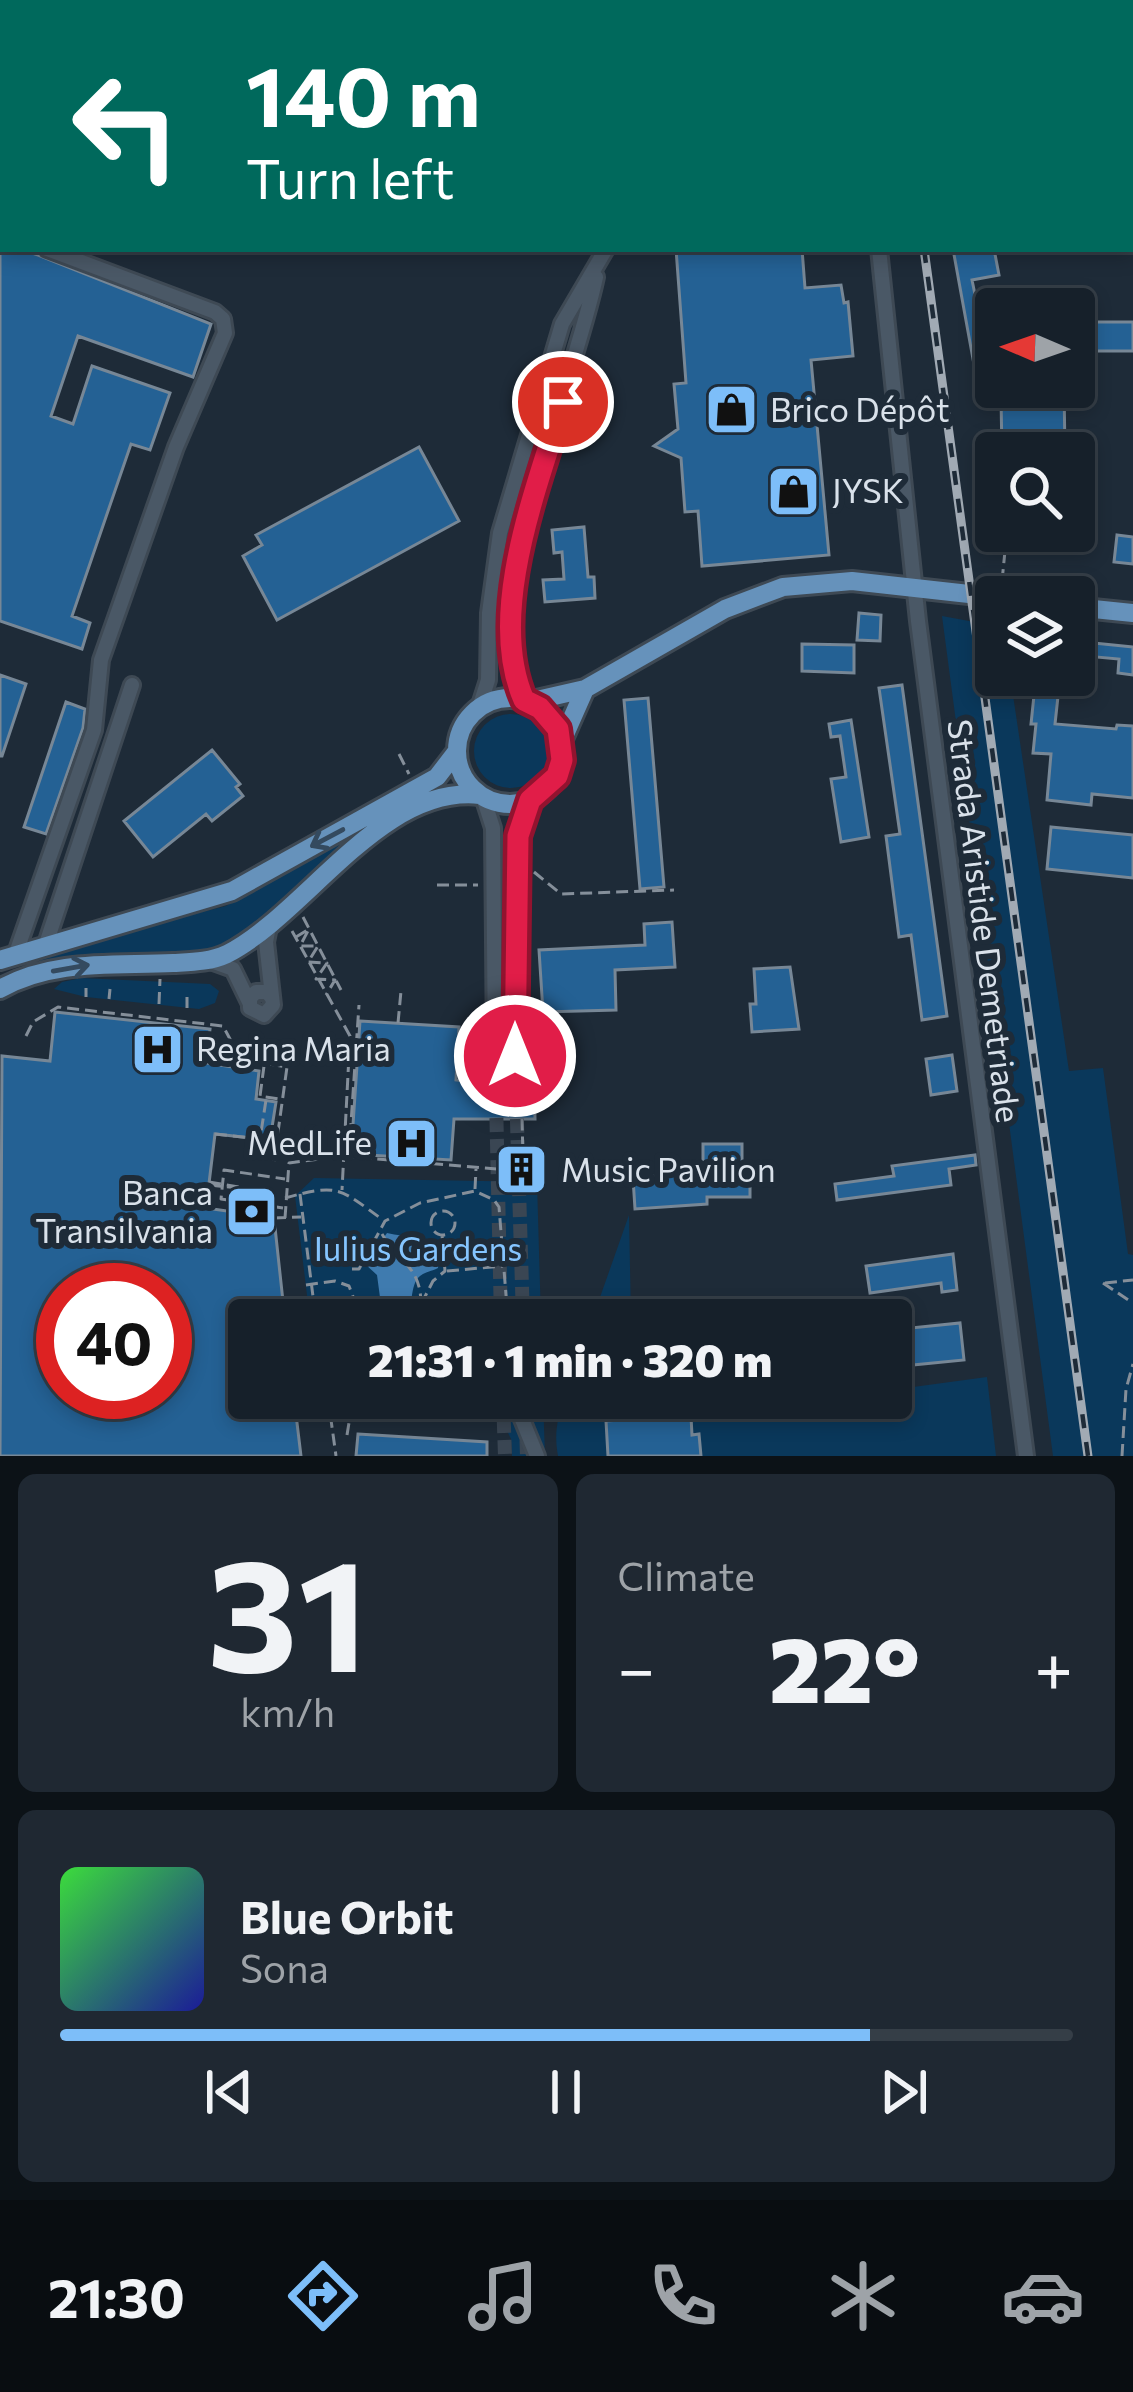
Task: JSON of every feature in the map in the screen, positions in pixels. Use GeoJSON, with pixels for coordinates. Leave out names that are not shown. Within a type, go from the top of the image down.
{"type":"FeatureCollection","features":[{"type":"Feature","properties":{"kind":"main road"},"geometry":{"type":"LineString","coordinates":[[8,956],[232,891],[437,777],[457,751],[463,727],[479,708],[496,700],[526,701],[585,689],[763,592],[828,582],[975,588]]}},
{"type":"Feature","properties":{"kind":"main road"},"geometry":{"type":"LineString","coordinates":[[1095,609],[1133,614]]}},
{"type":"Feature","properties":{"kind":"main road"},"geometry":{"type":"LineString","coordinates":[[0,988],[74,965],[208,961],[269,927],[336,862],[389,824],[444,795],[481,796],[506,805],[530,800],[557,776],[562,741],[585,689]]}},
{"type":"Feature","properties":{"kind":"main road"},"geometry":{"type":"LineString","coordinates":[[526,701],[550,717],[562,741]]}},
{"type":"Feature","properties":{"kind":"main road"},"geometry":{"type":"LineString","coordinates":[[457,751],[463,776],[481,796]]}},
{"type":"Feature","properties":{"kind":"street"},"geometry":{"type":"LineString","coordinates":[[8,956],[94,730],[101,660],[176,447],[225,333],[224,319],[215,311],[56,252]]}},
{"type":"Feature","properties":{"kind":"street"},"geometry":{"type":"LineString","coordinates":[[109,270],[113,252]]}},
{"type":"Feature","properties":{"kind":"street"},"geometry":{"type":"LineString","coordinates":[[479,708],[488,680],[489,613],[500,533],[562,324],[605,252]]}},
{"type":"Feature","properties":{"kind":"street","name":"Strada Aristide Demetriade"},"geometry":{"type":"LineString","coordinates":[[879,252],[914,587],[1026,1456]]}},
{"type":"Feature","properties":{"kind":"street"},"geometry":{"type":"LineString","coordinates":[[526,701],[513,677],[511,658],[518,563],[585,331],[598,266]]}},
{"type":"Feature","properties":{"kind":"street"},"geometry":{"type":"LineString","coordinates":[[46,944],[132,686]]}},
{"type":"Feature","properties":{"kind":"street"},"geometry":{"type":"LineString","coordinates":[[481,796],[493,828],[495,1055]]}},
{"type":"Feature","properties":{"kind":"street"},"geometry":{"type":"LineString","coordinates":[[515,1056],[518,836],[530,800]]}},
{"type":"Feature","properties":{"kind":"street"},"geometry":{"type":"LineString","coordinates":[[208,961],[233,969],[249,1002],[259,991],[272,998],[266,942],[269,927]]}},
{"type":"Feature","properties":{"kind":"street"},"geometry":{"type":"LineString","coordinates":[[522,1419],[537,1456]]}},
{"type":"Feature","properties":{"kind":"path"},"geometry":{"type":"LineString","coordinates":[[399,754],[410,774]]}},
{"type":"Feature","properties":{"kind":"path"},"geometry":{"type":"LineString","coordinates":[[532,872],[561,894],[674,890]]}},
{"type":"Feature","properties":{"kind":"path"},"geometry":{"type":"LineString","coordinates":[[437,885],[478,885]]}},
{"type":"Feature","properties":{"kind":"path"},"geometry":{"type":"LineString","coordinates":[[302,914],[341,989]]}},
{"type":"Feature","properties":{"kind":"path"},"geometry":{"type":"LineString","coordinates":[[290,926],[350,1036],[342,1190]]}},
{"type":"Feature","properties":{"kind":"path"},"geometry":{"type":"LineString","coordinates":[[296,937],[309,929]]}},
{"type":"Feature","properties":{"kind":"path"},"geometry":{"type":"LineString","coordinates":[[301,946],[309,929]]}},
{"type":"Feature","properties":{"kind":"path"},"geometry":{"type":"LineString","coordinates":[[301,946],[318,946]]}},
{"type":"Feature","properties":{"kind":"path"},"geometry":{"type":"LineString","coordinates":[[308,962],[318,946]]}},
{"type":"Feature","properties":{"kind":"path"},"geometry":{"type":"LineString","coordinates":[[308,962],[327,963]]}},
{"type":"Feature","properties":{"kind":"path"},"geometry":{"type":"LineString","coordinates":[[316,979],[327,963]]}},
{"type":"Feature","properties":{"kind":"path"},"geometry":{"type":"LineString","coordinates":[[159,1004],[160,977]]}},
{"type":"Feature","properties":{"kind":"path"},"geometry":{"type":"LineString","coordinates":[[316,979],[335,980]]}},
{"type":"Feature","properties":{"kind":"path"},"geometry":{"type":"LineString","coordinates":[[325,997],[335,980]]}},
{"type":"Feature","properties":{"kind":"path"},"geometry":{"type":"LineString","coordinates":[[86,988],[86,997]]}},
{"type":"Feature","properties":{"kind":"path"},"geometry":{"type":"LineString","coordinates":[[109,999],[110,988]]}},
{"type":"Feature","properties":{"kind":"path"},"geometry":{"type":"LineString","coordinates":[[398,1023],[400,991]]}},
{"type":"Feature","properties":{"kind":"path"},"geometry":{"type":"LineString","coordinates":[[187,997],[187,1008]]}},
{"type":"Feature","properties":{"kind":"path"},"geometry":{"type":"LineString","coordinates":[[349,1153],[359,1005]]}},
{"type":"Feature","properties":{"kind":"path"},"geometry":{"type":"LineString","coordinates":[[26,1036],[44,1012],[58,1007],[223,1026],[227,1057],[287,1067],[274,1160]]}},
{"type":"Feature","properties":{"kind":"path"},"geometry":{"type":"LineString","coordinates":[[208,1046],[229,1046]]}},
{"type":"Feature","properties":{"kind":"path"},"geometry":{"type":"LineString","coordinates":[[264,1064],[260,1096],[283,1100]]}},
{"type":"Feature","properties":{"kind":"path"},"geometry":{"type":"LineString","coordinates":[[215,1134],[260,1139],[266,1100]]}},
{"type":"Feature","properties":{"kind":"path"},"geometry":{"type":"LineString","coordinates":[[285,1218],[289,1162],[342,1156],[508,1170],[511,1162],[523,1157],[522,1119]]}},
{"type":"Feature","properties":{"kind":"path"},"geometry":{"type":"LineString","coordinates":[[476,1168],[476,1191]]}},
{"type":"Feature","properties":{"kind":"path"},"geometry":{"type":"LineString","coordinates":[[284,1208],[220,1199],[224,1170],[287,1179]]}},
{"type":"Feature","properties":{"kind":"path"},"geometry":{"type":"LineString","coordinates":[[209,1183],[257,1190]]}},
{"type":"Feature","properties":{"kind":"path"},"geometry":{"type":"LineString","coordinates":[[285,1198],[323,1188],[342,1190],[385,1221]]}},
{"type":"Feature","properties":{"kind":"path"},"geometry":{"type":"LineString","coordinates":[[352,1269],[359,1269],[385,1221],[433,1197],[476,1191],[499,1208],[506,1299]]}},
{"type":"Feature","properties":{"kind":"path"},"geometry":{"type":"LineString","coordinates":[[300,1194],[312,1299]]}},
{"type":"Feature","properties":{"kind":"path"},"geometry":{"type":"LineString","coordinates":[[444,1210],[445,1197]]}},
{"type":"Feature","properties":{"kind":"path"},"geometry":{"type":"LineString","coordinates":[[231,1200],[237,1228],[238,1212]]}},
{"type":"Feature","properties":{"kind":"path"},"geometry":{"type":"LineString","coordinates":[[444,1210],[456,1224],[442,1235],[431,1222],[436,1212],[444,1210]]}},
{"type":"Feature","properties":{"kind":"path"},"geometry":{"type":"LineString","coordinates":[[274,1218],[302,1217]]}},
{"type":"Feature","properties":{"kind":"path"},"geometry":{"type":"LineString","coordinates":[[381,1232],[421,1284],[421,1299]]}},
{"type":"Feature","properties":{"kind":"path"},"geometry":{"type":"LineString","coordinates":[[442,1235],[445,1271]]}},
{"type":"Feature","properties":{"kind":"path"},"geometry":{"type":"LineString","coordinates":[[424,1299],[433,1281],[445,1271],[504,1266]]}},
{"type":"Feature","properties":{"kind":"path"},"geometry":{"type":"LineString","coordinates":[[1133,1280],[1103,1283],[1133,1303]]}},
{"type":"Feature","properties":{"kind":"path"},"geometry":{"type":"LineString","coordinates":[[309,1284],[334,1281],[349,1286],[354,1299]]}},
{"type":"Feature","properties":{"kind":"path"},"geometry":{"type":"LineString","coordinates":[[1122,1456],[1126,1390],[1133,1364]]}},
{"type":"Feature","properties":{"kind":"path"},"geometry":{"type":"LineString","coordinates":[[331,1419],[336,1456]]}},
{"type":"Feature","properties":{"kind":"path"},"geometry":{"type":"LineString","coordinates":[[347,1435],[350,1419]]}},
{"type":"Feature","properties":{"kind":"green space"},"geometry":{"type":"Polygon","coordinates":[[[942,616],[975,622],[975,696],[1013,696],[1069,1071],[1103,1068],[1128,1254],[1133,1255],[1133,1456],[1053,1456],[942,616]]]}},
{"type":"Feature","properties":{"kind":"green space"},"geometry":{"type":"Polygon","coordinates":[[[511,714],[537,725],[548,751],[537,777],[511,788],[485,777],[474,751],[485,725],[511,714]]]}},
{"type":"Feature","properties":{"kind":"green space"},"geometry":{"type":"Polygon","coordinates":[[[342,839],[338,850],[267,921],[217,950],[42,969],[38,953],[226,906],[342,839]]]}},
{"type":"Feature","properties":{"kind":"green space"},"geometry":{"type":"Polygon","coordinates":[[[81,978],[210,984],[219,991],[215,1003],[199,1009],[54,989],[81,978]]]}},
{"type":"Feature","properties":{"kind":"green space","name":"Iulius Gardens"},"geometry":{"type":"Polygon","coordinates":[[[314,1178],[537,1182],[540,1299],[307,1299],[295,1196],[314,1178]]]}},
{"type":"Feature","properties":{"kind":"green space"},"geometry":{"type":"Polygon","coordinates":[[[629,1215],[631,1299],[599,1299],[629,1215]]]}},
{"type":"Feature","properties":{"kind":"green space"},"geometry":{"type":"Polygon","coordinates":[[[987,1377],[996,1456],[558,1456],[559,1419],[912,1419],[912,1387],[987,1377]]]}},
{"type":"Feature","properties":{"kind":"green space"},"geometry":{"type":"Polygon","coordinates":[[[501,1419],[544,1419],[545,1456],[512,1456],[511,1439],[501,1419]]]}},
{"type":"Feature","properties":{"kind":"shaded area"},"geometry":{"type":"Polygon","coordinates":[[[387,1233],[423,1239],[440,1251],[438,1268],[417,1280],[412,1299],[380,1299],[377,1275],[365,1264],[387,1233]]]}},
{"type":"Feature","properties":{"kind":"building"},"geometry":{"type":"Polygon","coordinates":[[[0,252],[29,252],[211,324],[193,377],[78,336],[51,416],[73,424],[92,366],[170,393],[150,450],[131,444],[72,616],[90,623],[82,649],[0,621],[0,252]]]}},
{"type":"Feature","properties":{"kind":"building","name":"Brico Dépôt"},"geometry":{"type":"Polygon","coordinates":[[[676,252],[802,252],[805,288],[841,285],[844,303],[848,302],[853,356],[811,360],[829,555],[702,566],[698,511],[685,512],[681,458],[654,446],[678,429],[674,384],[686,383],[676,252]]]}},
{"type":"Feature","properties":{"kind":"building"},"geometry":{"type":"Polygon","coordinates":[[[954,252],[995,252],[999,275],[972,280],[975,370],[954,252]]]}},
{"type":"Feature","properties":{"kind":"building"},"geometry":{"type":"Polygon","coordinates":[[[1095,322],[1133,322],[1133,351],[1095,351],[1095,322]]]}},
{"type":"Feature","properties":{"kind":"building"},"geometry":{"type":"Polygon","coordinates":[[[1001,408],[1064,408],[1065,432],[1002,432],[1001,408]]]}},
{"type":"Feature","properties":{"kind":"building"},"geometry":{"type":"Polygon","coordinates":[[[419,447],[459,521],[277,620],[243,556],[262,545],[256,535],[419,447]]]}},
{"type":"Feature","properties":{"kind":"building"},"geometry":{"type":"Polygon","coordinates":[[[584,527],[588,577],[594,577],[595,598],[545,602],[543,580],[564,579],[562,552],[554,553],[552,530],[584,527]]]}},
{"type":"Feature","properties":{"kind":"building"},"geometry":{"type":"Polygon","coordinates":[[[1117,535],[1133,537],[1133,564],[1114,562],[1117,535]]]}},
{"type":"Feature","properties":{"kind":"building"},"geometry":{"type":"Polygon","coordinates":[[[859,613],[881,615],[880,641],[857,640],[859,613]]]}},
{"type":"Feature","properties":{"kind":"building"},"geometry":{"type":"Polygon","coordinates":[[[1095,643],[1133,647],[1133,675],[1118,673],[1119,659],[1095,657],[1095,643]]]}},
{"type":"Feature","properties":{"kind":"building"},"geometry":{"type":"Polygon","coordinates":[[[802,644],[854,645],[854,673],[802,671],[802,644]]]}},
{"type":"Feature","properties":{"kind":"building"},"geometry":{"type":"Polygon","coordinates":[[[0,675],[26,684],[2,756],[0,756],[0,675]]]}},
{"type":"Feature","properties":{"kind":"building"},"geometry":{"type":"Polygon","coordinates":[[[902,685],[947,1016],[922,1020],[911,935],[899,937],[886,836],[900,834],[879,688],[902,685]]]}},
{"type":"Feature","properties":{"kind":"building"},"geometry":{"type":"Polygon","coordinates":[[[1034,696],[1058,696],[1055,724],[1133,726],[1133,798],[1092,794],[1091,805],[1047,800],[1051,754],[1033,753],[1036,724],[1031,724],[1034,696]]]}},
{"type":"Feature","properties":{"kind":"building"},"geometry":{"type":"Polygon","coordinates":[[[648,698],[664,887],[640,889],[624,700],[648,698]]]}},
{"type":"Feature","properties":{"kind":"building"},"geometry":{"type":"Polygon","coordinates":[[[66,702],[85,709],[83,728],[46,834],[24,827],[66,702]]]}},
{"type":"Feature","properties":{"kind":"building"},"geometry":{"type":"Polygon","coordinates":[[[851,720],[869,837],[841,842],[831,779],[846,777],[840,736],[831,737],[829,724],[851,720]]]}},
{"type":"Feature","properties":{"kind":"building"},"geometry":{"type":"Polygon","coordinates":[[[212,750],[240,784],[236,787],[243,796],[212,821],[206,814],[153,857],[124,821],[212,750]]]}},
{"type":"Feature","properties":{"kind":"building"},"geometry":{"type":"Polygon","coordinates":[[[1051,827],[1133,835],[1133,878],[1047,869],[1051,827]]]}},
{"type":"Feature","properties":{"kind":"building"},"geometry":{"type":"Polygon","coordinates":[[[672,922],[675,967],[615,970],[616,1010],[543,1012],[539,950],[645,945],[644,924],[672,922]]]}},
{"type":"Feature","properties":{"kind":"building"},"geometry":{"type":"Polygon","coordinates":[[[790,967],[799,1029],[752,1032],[754,969],[790,967]]]}},
{"type":"Feature","properties":{"kind":"building"},"geometry":{"type":"Polygon","coordinates":[[[55,1012],[210,1029],[206,1063],[259,1071],[256,1099],[276,1102],[270,1140],[215,1134],[206,1208],[274,1218],[283,1299],[228,1299],[228,1419],[297,1419],[301,1456],[0,1456],[2,1056],[50,1061],[55,1012]]]}},
{"type":"Feature","properties":{"kind":"building"},"geometry":{"type":"Polygon","coordinates":[[[360,1021],[459,1027],[456,1080],[484,1083],[484,1057],[491,1065],[505,1060],[516,1067],[526,1056],[534,1056],[535,1119],[454,1119],[451,1160],[351,1154],[360,1021]]]}},
{"type":"Feature","properties":{"kind":"building"},"geometry":{"type":"Polygon","coordinates":[[[952,1055],[957,1091],[931,1095],[926,1059],[952,1055]]]}},
{"type":"Feature","properties":{"kind":"building"},"geometry":{"type":"Polygon","coordinates":[[[703,1144],[742,1144],[742,1179],[750,1179],[750,1197],[707,1197],[707,1204],[635,1209],[633,1178],[703,1172],[703,1144]]]}},
{"type":"Feature","properties":{"kind":"building"},"geometry":{"type":"Polygon","coordinates":[[[975,1155],[976,1165],[949,1169],[951,1185],[837,1200],[835,1184],[894,1176],[892,1166],[975,1155]]]}},
{"type":"Feature","properties":{"kind":"building"},"geometry":{"type":"Polygon","coordinates":[[[953,1254],[957,1290],[942,1292],[941,1283],[870,1293],[866,1266],[953,1254]]]}},
{"type":"Feature","properties":{"kind":"building"},"geometry":{"type":"Polygon","coordinates":[[[960,1323],[964,1360],[912,1365],[912,1328],[960,1323]]]}},
{"type":"Feature","properties":{"kind":"building"},"geometry":{"type":"Polygon","coordinates":[[[691,1419],[692,1435],[699,1434],[701,1456],[608,1456],[606,1421],[691,1419]]]}},
{"type":"Feature","properties":{"kind":"building"},"geometry":{"type":"Polygon","coordinates":[[[358,1434],[487,1442],[487,1456],[356,1456],[358,1434]]]}},
{"type":"Feature","properties":{"kind":"tunnel"},"geometry":{"type":"LineString","coordinates":[[495,1055],[501,1299]]}},
{"type":"Feature","properties":{"kind":"tunnel"},"geometry":{"type":"LineString","coordinates":[[515,1056],[522,1299]]}},
{"type":"Feature","properties":{"kind":"tunnel"},"geometry":{"type":"LineString","coordinates":[[504,1419],[505,1456]]}},
{"type":"Feature","properties":{"kind":"tunnel"},"geometry":{"type":"LineString","coordinates":[[526,1419],[527,1456]]}},
{"type":"Feature","properties":{"kind":"railway"},"geometry":{"type":"LineString","coordinates":[[924,252],[1088,1456]]}},
{"type":"Feature","properties":{"kind":"place","name":"Brico Dépôt"},"geometry":{"type":"Point","coordinates":[731,410]}},
{"type":"Feature","properties":{"kind":"place","name":"JYSK"},"geometry":{"type":"Point","coordinates":[793,491]}},
{"type":"Feature","properties":{"kind":"place","name":"Regina Maria"},"geometry":{"type":"Point","coordinates":[157,1049]}},
{"type":"Feature","properties":{"kind":"place","name":"MedLife"},"geometry":{"type":"Point","coordinates":[411,1143]}},
{"type":"Feature","properties":{"kind":"place","name":"Music Pavilion"},"geometry":{"type":"Point","coordinates":[522,1170]}},
{"type":"Feature","properties":{"kind":"place","name":"Banca Transilvania"},"geometry":{"type":"Point","coordinates":[252,1212]}},
{"type":"Feature","properties":{"kind":"route"},"geometry":{"type":"LineString","coordinates":[[515,1056],[518,836],[530,800],[557,776],[562,741],[550,717],[524,700],[513,677],[512,616],[522,543],[563,402]]}}]}
